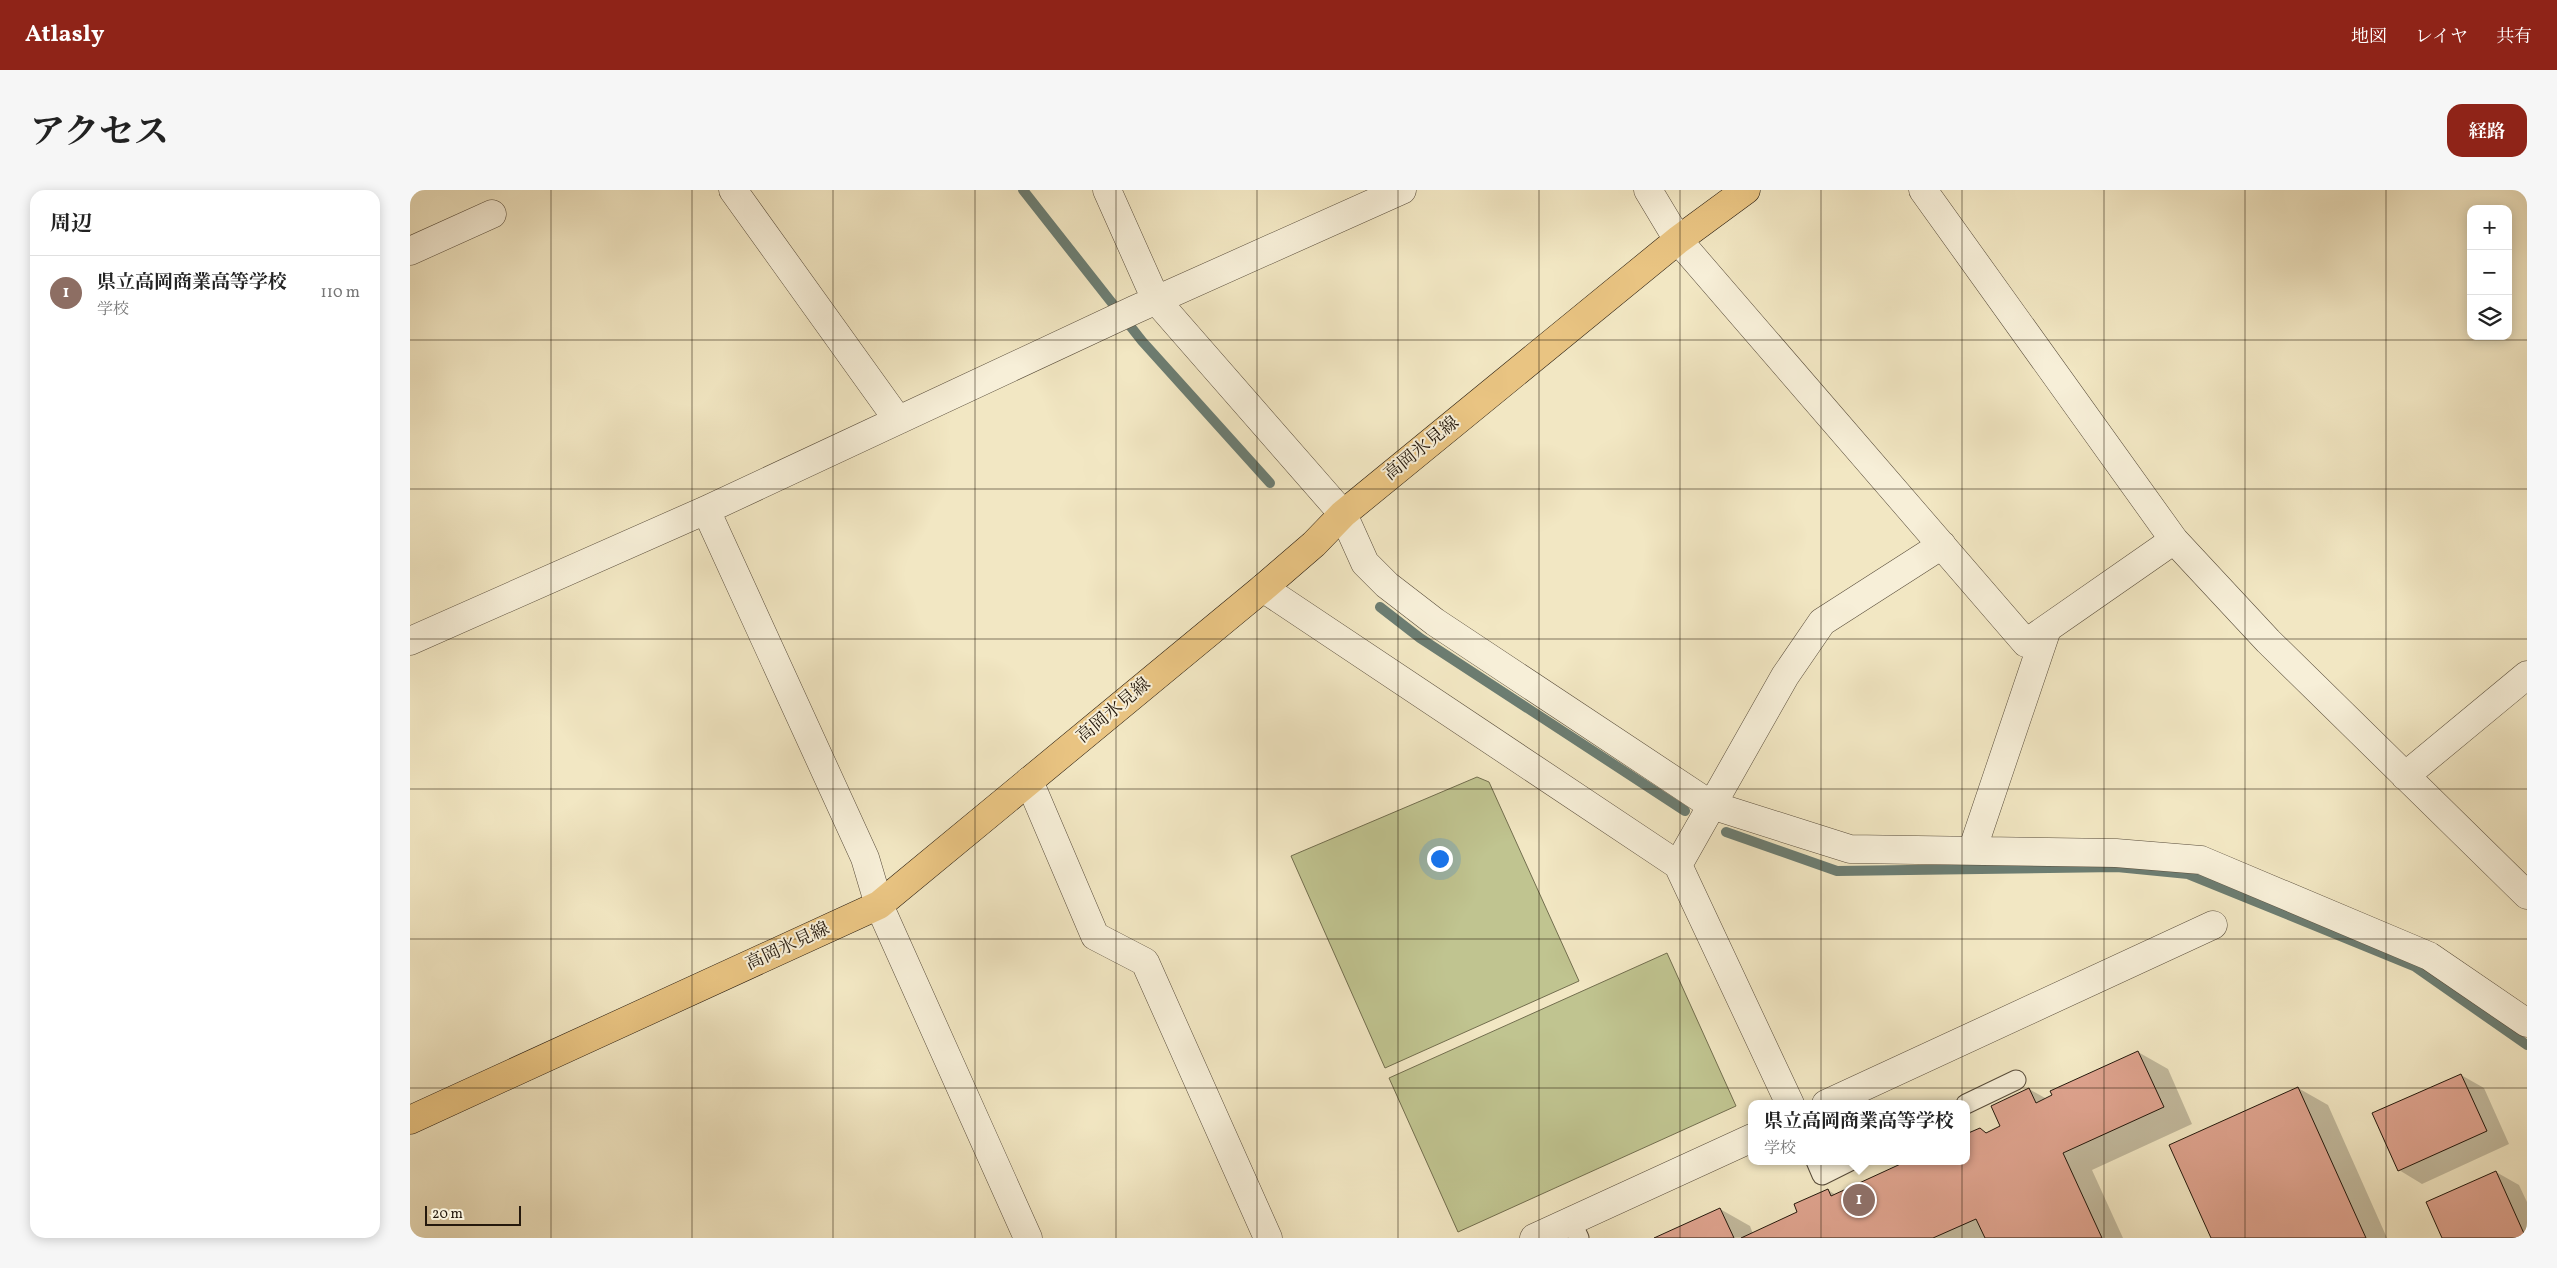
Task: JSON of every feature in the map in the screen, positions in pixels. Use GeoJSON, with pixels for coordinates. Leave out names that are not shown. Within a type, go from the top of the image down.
{"type":"FeatureCollection","features":[{"type":"Feature","properties":{"kind":"main road","name":"高岡氷見線"},"geometry":{"type":"LineString","coordinates":[[410,1120],[879,905],[1263,588],[1314,544],[1343,514],[1678,240],[1746,190]]}},
{"type":"Feature","properties":{"kind":"street"},"geometry":{"type":"LineString","coordinates":[[733,190],[898,420]]}},
{"type":"Feature","properties":{"kind":"street"},"geometry":{"type":"LineString","coordinates":[[1106,190],[1145,305],[1343,514],[1365,563],[1386,585],[1435,622],[1711,804],[1850,849],[2116,853],[2201,860],[2429,956],[2527,1023]]}},
{"type":"Feature","properties":{"kind":"street"},"geometry":{"type":"LineString","coordinates":[[410,641],[706,510],[1103,324],[1402,190]]}},
{"type":"Feature","properties":{"kind":"street"},"geometry":{"type":"LineString","coordinates":[[1648,190],[1678,240],[2026,643],[2174,540]]}},
{"type":"Feature","properties":{"kind":"street"},"geometry":{"type":"LineString","coordinates":[[1923,190],[2174,540],[2268,640],[2527,895]]}},
{"type":"Feature","properties":{"kind":"street"},"geometry":{"type":"LineString","coordinates":[[410,251],[492,214]]}},
{"type":"Feature","properties":{"kind":"street"},"geometry":{"type":"LineString","coordinates":[[706,510],[864,858],[879,905],[1028,1238]]}},
{"type":"Feature","properties":{"kind":"street"},"geometry":{"type":"LineString","coordinates":[[1678,865],[1711,804],[1786,676],[1822,622],[1942,545]]}},
{"type":"Feature","properties":{"kind":"street"},"geometry":{"type":"LineString","coordinates":[[1263,588],[1678,865],[1788,1100]]}},
{"type":"Feature","properties":{"kind":"street"},"geometry":{"type":"LineString","coordinates":[[1972,851],[2047,629]]}},
{"type":"Feature","properties":{"kind":"street"},"geometry":{"type":"LineString","coordinates":[[2405,776],[2527,675]]}},
{"type":"Feature","properties":{"kind":"street"},"geometry":{"type":"LineString","coordinates":[[1029,782],[1095,936],[1145,962],[1268,1238]]}},
{"type":"Feature","properties":{"kind":"street"},"geometry":{"type":"LineString","coordinates":[[1835,1100],[2213,924]]}},
{"type":"Feature","properties":{"kind":"street"},"geometry":{"type":"LineString","coordinates":[[1534,1238],[1575,1230],[1748,1140]]}},
{"type":"Feature","properties":{"kind":"lane"},"geometry":{"type":"LineString","coordinates":[[1970,1102],[2016,1080]]}},
{"type":"Feature","properties":{"kind":"lane"},"geometry":{"type":"LineString","coordinates":[[1818,1165],[1822,1175],[1842,1165]]}},
{"type":"Feature","properties":{"kind":"green space"},"geometry":{"type":"Polygon","coordinates":[[[1477,777],[1489,782],[1579,981],[1385,1068],[1291,856],[1477,777]]]}},
{"type":"Feature","properties":{"kind":"green space"},"geometry":{"type":"Polygon","coordinates":[[[1667,953],[1736,1106],[1458,1232],[1389,1078],[1667,953]]]}},
{"type":"Feature","properties":{"kind":"building"},"geometry":{"type":"Polygon","coordinates":[[[2138,1051],[2164,1107],[2063,1153],[2102,1238],[1985,1238],[1976,1219],[1933,1238],[1741,1238],[1797,1212],[1794,1204],[1828,1189],[1831,1196],[1898,1165],[1970,1165],[1970,1132],[1980,1128],[1986,1133],[2000,1126],[1991,1106],[2029,1088],[2036,1103],[2052,1095],[2050,1091],[2138,1051]]]}},
{"type":"Feature","properties":{"kind":"building"},"geometry":{"type":"Polygon","coordinates":[[[2461,1074],[2487,1131],[2398,1171],[2372,1113],[2461,1074]]]}},
{"type":"Feature","properties":{"kind":"building"},"geometry":{"type":"Polygon","coordinates":[[[2298,1087],[2366,1238],[2211,1238],[2169,1145],[2298,1087]]]}},
{"type":"Feature","properties":{"kind":"building"},"geometry":{"type":"Polygon","coordinates":[[[2496,1171],[2526,1238],[2442,1238],[2426,1202],[2496,1171]]]}},
{"type":"Feature","properties":{"kind":"building"},"geometry":{"type":"Polygon","coordinates":[[[1720,1208],[1734,1238],[1654,1238],[1720,1208]]]}},
{"type":"Feature","properties":{"kind":"waterway"},"geometry":{"type":"LineString","coordinates":[[1023,190],[1142,341],[1270,483]]}},
{"type":"Feature","properties":{"kind":"waterway"},"geometry":{"type":"LineString","coordinates":[[1380,607],[1420,638],[1685,811]]}},
{"type":"Feature","properties":{"kind":"waterway"},"geometry":{"type":"LineString","coordinates":[[1726,832],[1837,871],[2117,867],[2188,874],[2414,966],[2527,1045]]}},
{"type":"Feature","properties":{"kind":"place","name":"県立高岡商業高等学校"},"geometry":{"type":"Point","coordinates":[1859,1200]}}]}
